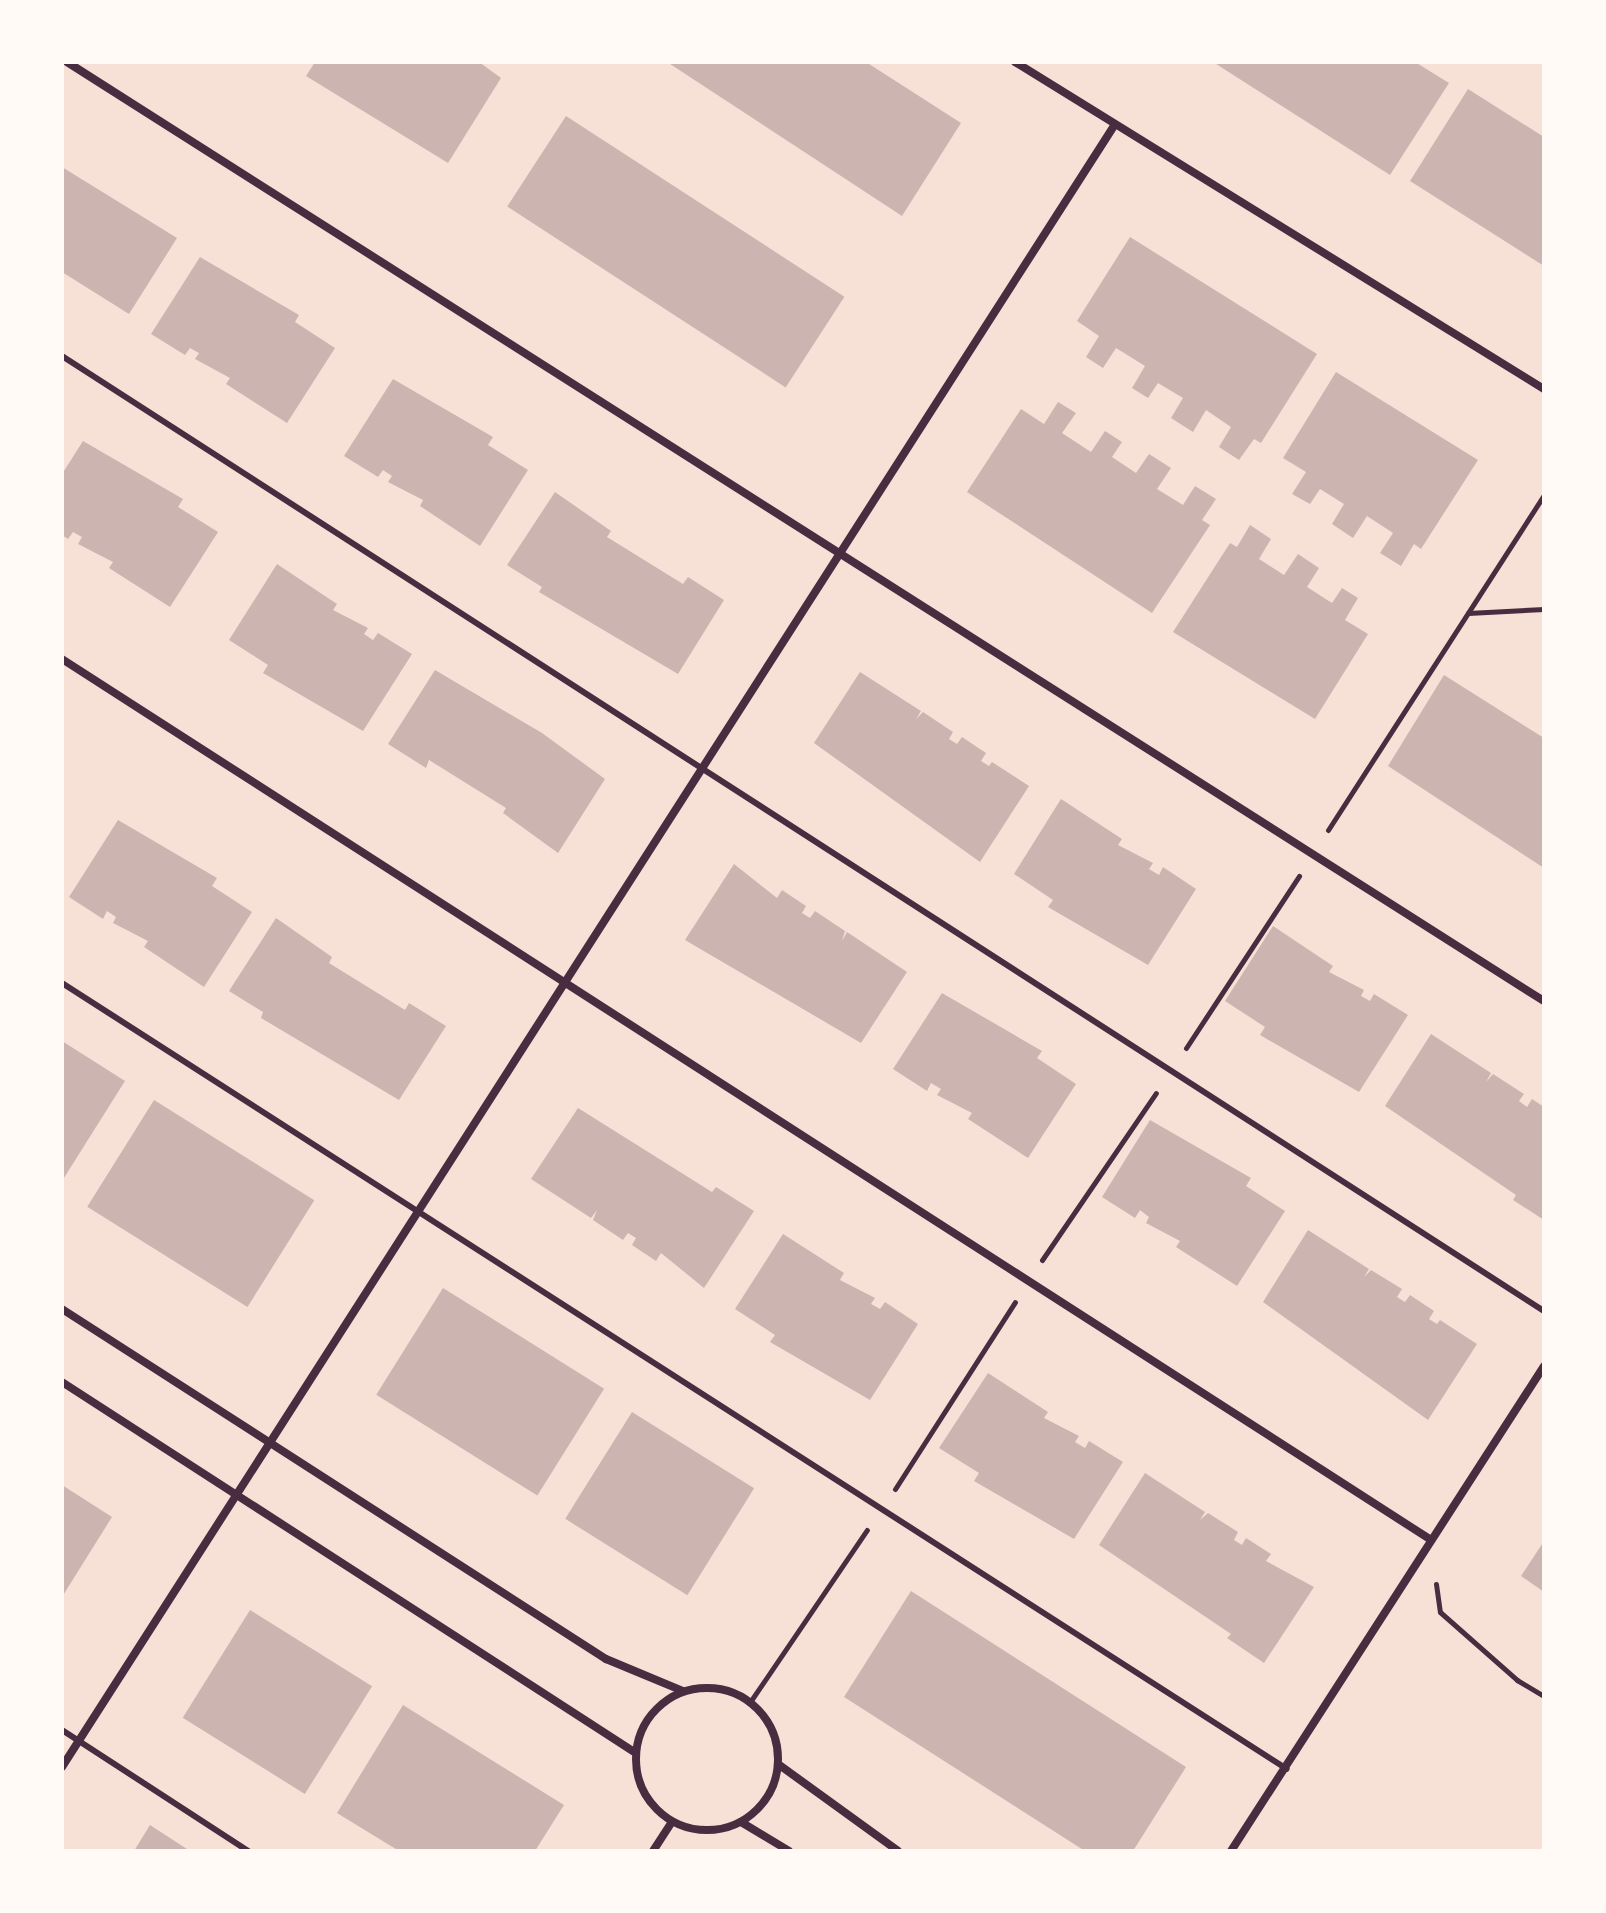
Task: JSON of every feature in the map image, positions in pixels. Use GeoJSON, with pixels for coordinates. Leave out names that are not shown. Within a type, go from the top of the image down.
{"type":"FeatureCollection","features":[{"type":"Feature","properties":{"kind":"street"},"geometry":{"type":"LineString","coordinates":[[67,62],[1544,1001]]}},
{"type":"Feature","properties":{"kind":"street"},"geometry":{"type":"LineString","coordinates":[[1015,62],[1544,389]]}},
{"type":"Feature","properties":{"kind":"street"},"geometry":{"type":"LineString","coordinates":[[62,1767],[238,1496],[268,1442],[569,982],[839,553],[1115,124]]}},
{"type":"Feature","properties":{"kind":"street"},"geometry":{"type":"LineString","coordinates":[[62,659],[569,982],[1431,1540]]}},
{"type":"Feature","properties":{"kind":"street"},"geometry":{"type":"LineString","coordinates":[[62,1309],[606,1659],[683,1691],[729,1691],[750,1702],[766,1719],[778,1764],[760,1807],[741,1822],[719,1830],[695,1831],[672,1822],[641,1788],[636,1753],[647,1720],[662,1702],[683,1691]]}},
{"type":"Feature","properties":{"kind":"street"},"geometry":{"type":"LineString","coordinates":[[1231,1851],[1287,1769],[1544,1366]]}},
{"type":"Feature","properties":{"kind":"street"},"geometry":{"type":"LineString","coordinates":[[62,1382],[636,1753]]}},
{"type":"Feature","properties":{"kind":"street"},"geometry":{"type":"LineString","coordinates":[[778,1764],[898,1851]]}},
{"type":"Feature","properties":{"kind":"street"},"geometry":{"type":"LineString","coordinates":[[653,1851],[672,1822]]}},
{"type":"Feature","properties":{"kind":"street"},"geometry":{"type":"LineString","coordinates":[[741,1822],[789,1851]]}},
{"type":"Feature","properties":{"kind":"lane"},"geometry":{"type":"LineString","coordinates":[[62,356],[1544,1311]]}},
{"type":"Feature","properties":{"kind":"lane"},"geometry":{"type":"LineString","coordinates":[[62,983],[1287,1769]]}},
{"type":"Feature","properties":{"kind":"lane"},"geometry":{"type":"LineString","coordinates":[[62,1730],[248,1851]]}},
{"type":"Feature","properties":{"kind":"path"},"geometry":{"type":"LineString","coordinates":[[750,1702],[882,1510],[1029,1279],[1171,1071],[1544,495]]}},
{"type":"Feature","properties":{"kind":"path"},"geometry":{"type":"LineString","coordinates":[[1467,613],[1544,609]]}},
{"type":"Feature","properties":{"kind":"path"},"geometry":{"type":"LineString","coordinates":[[1431,1540],[1440,1612],[1517,1680],[1544,1696]]}},
{"type":"Feature","properties":{"kind":"building"},"geometry":{"type":"Polygon","coordinates":[[[315,62],[479,62],[501,78],[448,163],[306,76],[315,62]]]}},
{"type":"Feature","properties":{"kind":"building"},"geometry":{"type":"Polygon","coordinates":[[[667,62],[866,62],[961,123],[902,216],[667,62]]]}},
{"type":"Feature","properties":{"kind":"building"},"geometry":{"type":"Polygon","coordinates":[[[1213,62],[1415,62],[1449,83],[1390,175],[1213,62]]]}},
{"type":"Feature","properties":{"kind":"building"},"geometry":{"type":"Polygon","coordinates":[[[1468,89],[1544,137],[1544,266],[1410,181],[1468,89]]]}},
{"type":"Feature","properties":{"kind":"building"},"geometry":{"type":"Polygon","coordinates":[[[566,116],[844,297],[786,387],[507,207],[566,116]]]}},
{"type":"Feature","properties":{"kind":"building"},"geometry":{"type":"Polygon","coordinates":[[[62,167],[177,238],[129,314],[62,272],[62,167]]]}},
{"type":"Feature","properties":{"kind":"building"},"geometry":{"type":"Polygon","coordinates":[[[1130,237],[1317,354],[1261,443],[1254,439],[1239,460],[1219,447],[1231,427],[1206,410],[1193,432],[1171,418],[1183,398],[1158,383],[1148,398],[1132,388],[1145,366],[1116,348],[1103,368],[1086,357],[1099,336],[1077,321],[1130,237]]]}},
{"type":"Feature","properties":{"kind":"building"},"geometry":{"type":"Polygon","coordinates":[[[200,257],[299,315],[295,322],[335,348],[287,423],[226,384],[230,378],[195,359],[199,353],[190,348],[185,355],[151,334],[200,257]]]}},
{"type":"Feature","properties":{"kind":"building"},"geometry":{"type":"Polygon","coordinates":[[[1336,372],[1478,460],[1421,549],[1414,544],[1401,566],[1380,553],[1393,533],[1367,516],[1353,538],[1332,524],[1344,504],[1320,489],[1310,504],[1292,494],[1306,472],[1283,458],[1336,372]]]}},
{"type":"Feature","properties":{"kind":"building"},"geometry":{"type":"Polygon","coordinates":[[[393,379],[493,437],[488,445],[528,470],[480,546],[420,506],[423,500],[388,482],[392,476],[383,470],[378,477],[344,456],[393,379]]]}},
{"type":"Feature","properties":{"kind":"building"},"geometry":{"type":"Polygon","coordinates":[[[1058,402],[1076,413],[1062,433],[1091,452],[1105,431],[1122,442],[1112,457],[1136,473],[1149,454],[1171,468],[1157,489],[1183,505],[1195,486],[1216,499],[1202,520],[1210,525],[1152,613],[967,492],[1021,409],[1044,424],[1058,402]]]}},
{"type":"Feature","properties":{"kind":"building"},"geometry":{"type":"Polygon","coordinates":[[[83,441],[183,499],[178,507],[218,532],[170,607],[109,568],[113,562],[78,544],[82,537],[73,532],[68,539],[62,535],[62,474],[83,441]]]}},
{"type":"Feature","properties":{"kind":"building"},"geometry":{"type":"Polygon","coordinates":[[[555,492],[611,531],[607,537],[683,584],[688,577],[724,600],[678,674],[539,592],[542,587],[507,565],[555,492]]]}},
{"type":"Feature","properties":{"kind":"building"},"geometry":{"type":"Polygon","coordinates":[[[1250,525],[1271,539],[1259,559],[1284,575],[1298,554],[1319,568],[1307,587],[1332,603],[1342,588],[1358,598],[1345,620],[1368,634],[1315,719],[1173,632],[1230,543],[1237,547],[1250,525]]]}},
{"type":"Feature","properties":{"kind":"building"},"geometry":{"type":"Polygon","coordinates":[[[277,564],[337,604],[333,610],[368,628],[364,634],[373,640],[378,633],[412,654],[363,731],[263,673],[268,665],[229,640],[277,564]]]}},
{"type":"Feature","properties":{"kind":"building"},"geometry":{"type":"Polygon","coordinates":[[[435,670],[542,733],[605,779],[558,853],[503,813],[506,808],[429,760],[426,768],[388,744],[435,670]]]}},
{"type":"Feature","properties":{"kind":"building"},"geometry":{"type":"Polygon","coordinates":[[[860,672],[921,711],[916,719],[923,712],[953,732],[949,739],[957,744],[962,737],[986,753],[981,761],[989,766],[992,762],[1029,786],[980,862],[814,743],[860,672]]]}},
{"type":"Feature","properties":{"kind":"building"},"geometry":{"type":"Polygon","coordinates":[[[1444,675],[1544,738],[1544,868],[1388,766],[1444,675]]]}},
{"type":"Feature","properties":{"kind":"building"},"geometry":{"type":"Polygon","coordinates":[[[1061,799],[1122,839],[1118,845],[1153,863],[1149,869],[1159,875],[1163,867],[1196,889],[1148,965],[1048,907],[1053,900],[1014,874],[1061,799]]]}},
{"type":"Feature","properties":{"kind":"building"},"geometry":{"type":"Polygon","coordinates":[[[118,820],[217,878],[212,886],[252,912],[204,987],[144,947],[148,941],[113,923],[116,917],[107,911],[103,919],[69,897],[118,820]]]}},
{"type":"Feature","properties":{"kind":"building"},"geometry":{"type":"Polygon","coordinates":[[[734,864],[777,898],[782,890],[806,906],[802,913],[810,918],[815,911],[845,931],[842,941],[847,932],[907,972],[861,1043],[685,940],[734,864]]]}},
{"type":"Feature","properties":{"kind":"building"},"geometry":{"type":"Polygon","coordinates":[[[276,918],[332,957],[329,963],[405,1010],[409,1003],[446,1026],[399,1100],[261,1018],[263,1012],[229,991],[276,918]]]}},
{"type":"Feature","properties":{"kind":"building"},"geometry":{"type":"Polygon","coordinates":[[[1273,926],[1333,966],[1329,972],[1364,990],[1361,996],[1370,1001],[1374,994],[1408,1015],[1359,1092],[1260,1035],[1265,1027],[1225,1001],[1273,926]]]}},
{"type":"Feature","properties":{"kind":"building"},"geometry":{"type":"Polygon","coordinates":[[[942,993],[1042,1051],[1037,1058],[1076,1084],[1028,1158],[968,1119],[972,1113],[937,1095],[941,1089],[931,1083],[927,1091],[893,1069],[942,993]]]}},
{"type":"Feature","properties":{"kind":"building"},"geometry":{"type":"Polygon","coordinates":[[[1431,1034],[1491,1073],[1486,1082],[1493,1074],[1524,1094],[1519,1101],[1527,1107],[1532,1099],[1544,1107],[1544,1220],[1513,1200],[1516,1195],[1385,1106],[1431,1034]]]}},
{"type":"Feature","properties":{"kind":"building"},"geometry":{"type":"Polygon","coordinates":[[[62,1041],[125,1081],[62,1181],[62,1041]]]}},
{"type":"Feature","properties":{"kind":"building"},"geometry":{"type":"Polygon","coordinates":[[[154,1100],[314,1200],[248,1307],[87,1207],[154,1100]]]}},
{"type":"Feature","properties":{"kind":"building"},"geometry":{"type":"Polygon","coordinates":[[[578,1108],[712,1192],[716,1187],[754,1211],[704,1288],[661,1253],[656,1261],[632,1245],[636,1238],[628,1233],[623,1240],[593,1220],[597,1210],[591,1218],[531,1179],[578,1108]]]}},
{"type":"Feature","properties":{"kind":"building"},"geometry":{"type":"Polygon","coordinates":[[[1150,1120],[1251,1178],[1246,1186],[1285,1211],[1237,1286],[1176,1247],[1180,1241],[1146,1223],[1149,1217],[1140,1210],[1135,1218],[1102,1197],[1150,1120]]]}},
{"type":"Feature","properties":{"kind":"building"},"geometry":{"type":"Polygon","coordinates":[[[1308,1230],[1369,1269],[1364,1277],[1371,1270],[1402,1289],[1397,1297],[1405,1302],[1410,1295],[1434,1311],[1429,1319],[1437,1324],[1440,1320],[1477,1344],[1428,1420],[1263,1302],[1308,1230]]]}},
{"type":"Feature","properties":{"kind":"building"},"geometry":{"type":"Polygon","coordinates":[[[783,1234],[844,1273],[840,1280],[875,1298],[871,1304],[880,1309],[885,1302],[918,1324],[870,1400],[770,1342],[775,1335],[735,1309],[783,1234]]]}},
{"type":"Feature","properties":{"kind":"building"},"geometry":{"type":"Polygon","coordinates":[[[443,1288],[604,1389],[537,1496],[376,1395],[443,1288]]]}},
{"type":"Feature","properties":{"kind":"building"},"geometry":{"type":"Polygon","coordinates":[[[988,1373],[1048,1412],[1044,1418],[1079,1436],[1075,1442],[1085,1448],[1089,1441],[1123,1462],[1074,1539],[974,1481],[979,1473],[939,1448],[988,1373]]]}},
{"type":"Feature","properties":{"kind":"building"},"geometry":{"type":"Polygon","coordinates":[[[632,1412],[754,1488],[687,1595],[565,1519],[632,1412]]]}},
{"type":"Feature","properties":{"kind":"building"},"geometry":{"type":"Polygon","coordinates":[[[1145,1473],[1205,1512],[1200,1520],[1208,1513],[1238,1532],[1234,1540],[1242,1545],[1246,1538],[1271,1554],[1266,1561],[1314,1587],[1264,1663],[1227,1638],[1231,1634],[1099,1545],[1145,1473]]]}},
{"type":"Feature","properties":{"kind":"building"},"geometry":{"type":"Polygon","coordinates":[[[62,1485],[112,1517],[62,1597],[62,1485]]]}},
{"type":"Feature","properties":{"kind":"building"},"geometry":{"type":"Polygon","coordinates":[[[1544,1541],[1544,1592],[1521,1576],[1544,1541]]]}},
{"type":"Feature","properties":{"kind":"building"},"geometry":{"type":"Polygon","coordinates":[[[911,1591],[1186,1767],[1133,1851],[1085,1851],[844,1697],[911,1591]]]}},
{"type":"Feature","properties":{"kind":"building"},"geometry":{"type":"Polygon","coordinates":[[[250,1610],[372,1686],[305,1794],[183,1718],[250,1610]]]}},
{"type":"Feature","properties":{"kind":"building"},"geometry":{"type":"Polygon","coordinates":[[[403,1705],[564,1805],[535,1851],[399,1851],[337,1813],[403,1705]]]}},
{"type":"Feature","properties":{"kind":"building"},"geometry":{"type":"Polygon","coordinates":[[[150,1825],[190,1851],[134,1851],[150,1825]]]}}]}
